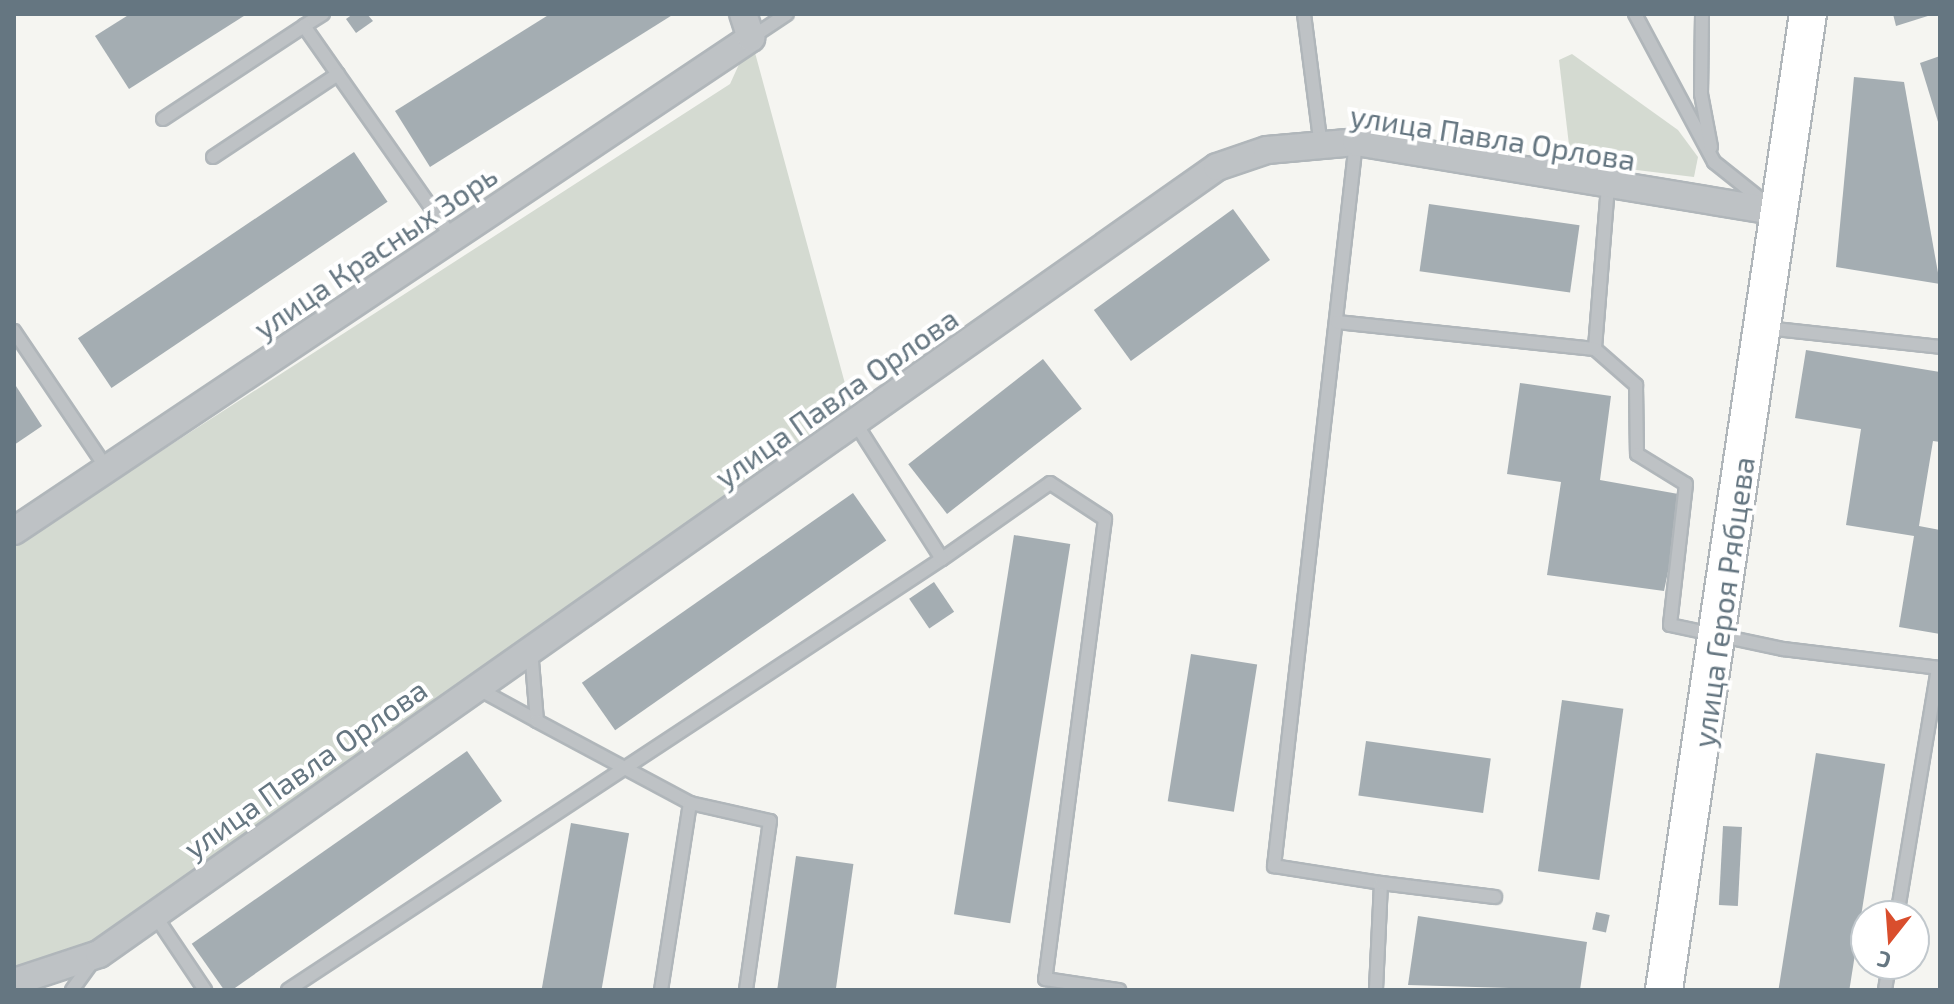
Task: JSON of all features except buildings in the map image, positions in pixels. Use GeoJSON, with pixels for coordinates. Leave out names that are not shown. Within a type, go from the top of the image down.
{"type":"FeatureCollection","features":[{"type":"Feature","properties":{"kind":"main road","name":"улица Героя Рябцева"},"geometry":{"type":"LineString","coordinates":[[1664,990],[1719,638],[1777,212],[1808,14]]}},
{"type":"Feature","properties":{"kind":"street","name":"улица Красных Зорь"},"geometry":{"type":"LineString","coordinates":[[14,531],[452,237],[747,26]]}},
{"type":"Feature","properties":{"kind":"street","name":"улица Павла Орлова"},"geometry":{"type":"LineString","coordinates":[[14,982],[99,954],[1217,167],[1267,150],[1356,142],[1777,212]]}},
{"type":"Feature","properties":{"kind":"lane"},"geometry":{"type":"LineString","coordinates":[[163,119],[323,14]]}},
{"type":"Feature","properties":{"kind":"lane"},"geometry":{"type":"LineString","coordinates":[[747,26],[787,14]]}},
{"type":"Feature","properties":{"kind":"lane"},"geometry":{"type":"LineString","coordinates":[[1304,14],[1321,146]]}},
{"type":"Feature","properties":{"kind":"lane"},"geometry":{"type":"LineString","coordinates":[[1635,14],[1714,162],[1777,212]]}},
{"type":"Feature","properties":{"kind":"lane"},"geometry":{"type":"LineString","coordinates":[[1702,14],[1701,94],[1714,162]]}},
{"type":"Feature","properties":{"kind":"lane"},"geometry":{"type":"LineString","coordinates":[[304,26],[452,237]]}},
{"type":"Feature","properties":{"kind":"lane"},"geometry":{"type":"LineString","coordinates":[[213,157],[338,74]]}},
{"type":"Feature","properties":{"kind":"lane"},"geometry":{"type":"LineString","coordinates":[[1356,142],[1274,866],[1495,897]]}},
{"type":"Feature","properties":{"kind":"lane"},"geometry":{"type":"LineString","coordinates":[[1595,349],[1608,186]]}},
{"type":"Feature","properties":{"kind":"lane"},"geometry":{"type":"LineString","coordinates":[[1337,322],[1595,349],[1636,385],[1637,454],[1686,484],[1670,625],[1719,638],[1939,668],[1900,900]]}},
{"type":"Feature","properties":{"kind":"lane"},"geometry":{"type":"LineString","coordinates":[[1763,328],[1940,347]]}},
{"type":"Feature","properties":{"kind":"lane"},"geometry":{"type":"LineString","coordinates":[[14,331],[107,469]]}},
{"type":"Feature","properties":{"kind":"lane"},"geometry":{"type":"LineString","coordinates":[[856,424],[942,559]]}},
{"type":"Feature","properties":{"kind":"lane"},"geometry":{"type":"LineString","coordinates":[[288,990],[621,767],[942,559],[1050,483],[1105,519],[1045,979],[1119,990]]}},
{"type":"Feature","properties":{"kind":"lane"},"geometry":{"type":"LineString","coordinates":[[531,647],[537,721]]}},
{"type":"Feature","properties":{"kind":"lane"},"geometry":{"type":"LineString","coordinates":[[475,687],[690,803],[770,821],[746,990]]}},
{"type":"Feature","properties":{"kind":"lane"},"geometry":{"type":"LineString","coordinates":[[661,990],[690,803]]}},
{"type":"Feature","properties":{"kind":"lane"},"geometry":{"type":"LineString","coordinates":[[1376,990],[1381,883]]}},
{"type":"Feature","properties":{"kind":"lane"},"geometry":{"type":"LineString","coordinates":[[154,914],[205,990]]}},
{"type":"Feature","properties":{"kind":"lane"},"geometry":{"type":"LineString","coordinates":[[72,990],[99,954]]}},
{"type":"Feature","properties":{"kind":"shaded area"},"geometry":{"type":"Polygon","coordinates":[[[751,38],[856,424],[99,954],[14,982],[14,546],[730,84],[751,38]]]}},
{"type":"Feature","properties":{"kind":"shaded area"},"geometry":{"type":"Polygon","coordinates":[[[1572,54],[1678,130],[1698,157],[1694,177],[1571,162],[1559,60],[1572,54]]]}}]}
